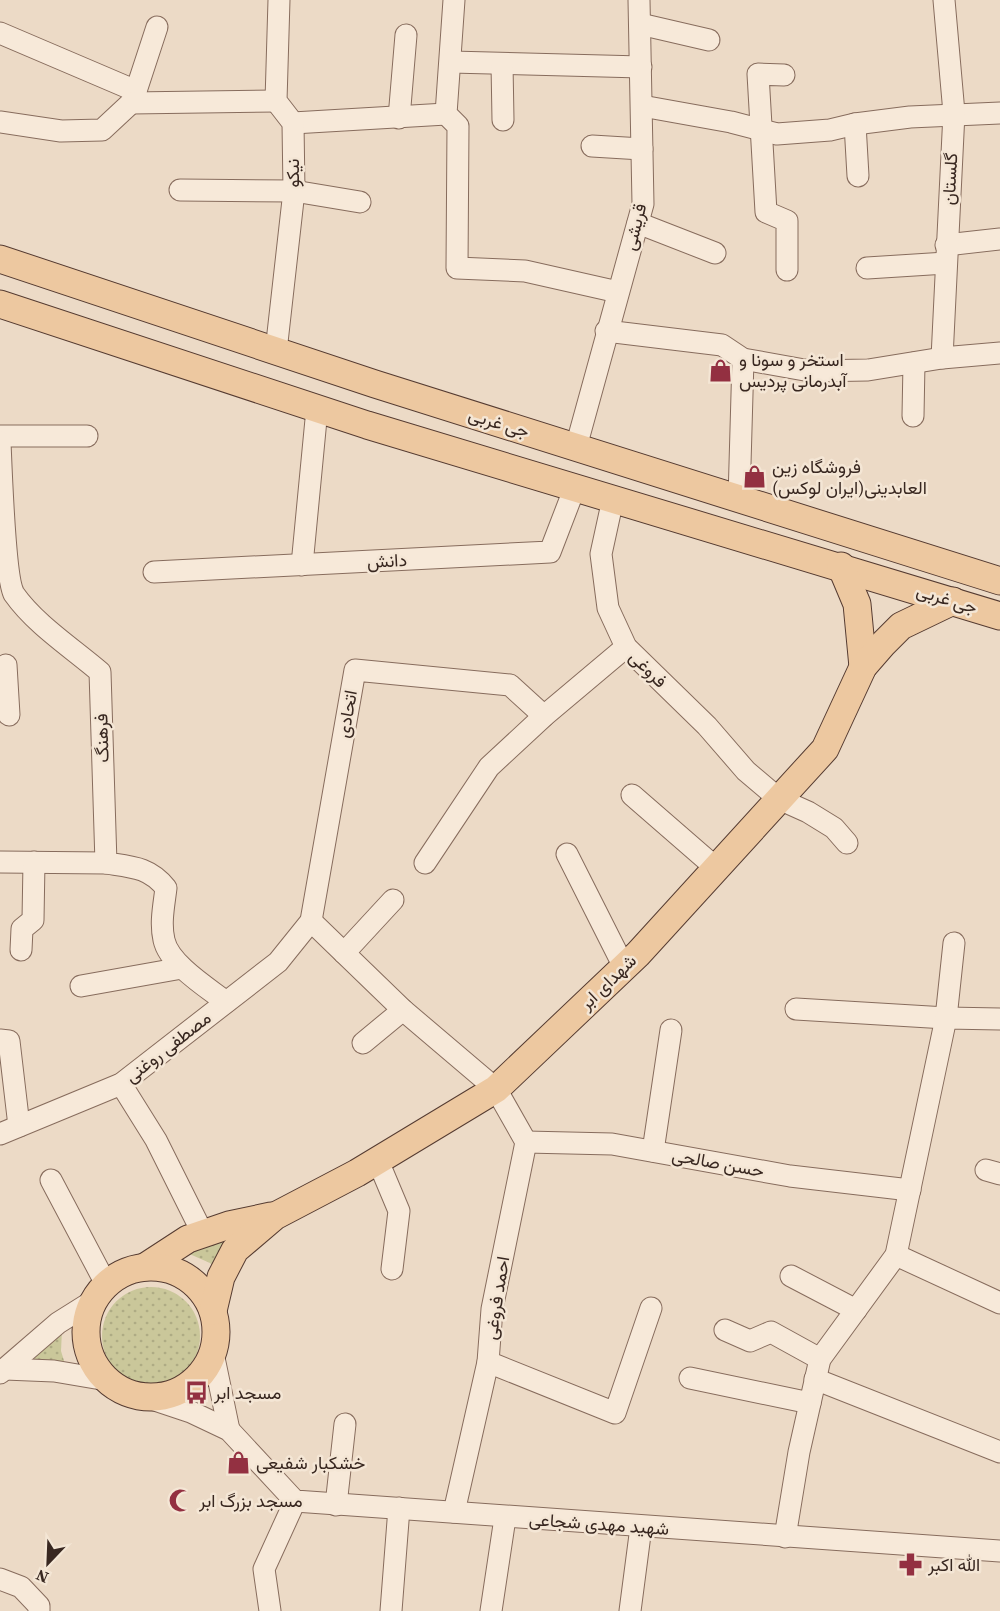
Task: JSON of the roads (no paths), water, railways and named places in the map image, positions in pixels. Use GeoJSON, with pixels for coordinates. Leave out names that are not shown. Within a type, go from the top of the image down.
{"type":"FeatureCollection","features":[{"type":"Feature","properties":{"kind":"main road","name":"جی غربی"},"geometry":{"type":"LineString","coordinates":[[0,259],[276,351],[1000,581]]}},
{"type":"Feature","properties":{"kind":"main road","name":"جی غربی"},"geometry":{"type":"LineString","coordinates":[[0,304],[317,409],[1000,616]]}},
{"type":"Feature","properties":{"kind":"main road"},"geometry":{"type":"LineString","coordinates":[[841,566],[857,604],[863,667]]}},
{"type":"Feature","properties":{"kind":"main road"},"geometry":{"type":"LineString","coordinates":[[863,667],[901,626],[953,601]]}},
{"type":"Feature","properties":{"kind":"main road","name":"شهدای ابر"},"geometry":{"type":"LineString","coordinates":[[275,1216],[378,1161],[496,1089],[624,967],[825,749],[863,667]]}},
{"type":"Feature","properties":{"kind":"main road"},"geometry":{"type":"LineString","coordinates":[[145,1267],[188,1239],[275,1216]]}},
{"type":"Feature","properties":{"kind":"main road"},"geometry":{"type":"LineString","coordinates":[[213,1311],[202,1292],[187,1277],[167,1269],[145,1267],[124,1272],[100,1292],[86,1321],[86,1343],[93,1363],[106,1380],[125,1392],[146,1397],[167,1395],[187,1386],[203,1372],[213,1353],[216,1332],[213,1311],[221,1277],[235,1250],[275,1216]]}},
{"type":"Feature","properties":{"kind":"street"},"geometry":{"type":"LineString","coordinates":[[279,0],[276,101],[293,123],[447,114]]}},
{"type":"Feature","properties":{"kind":"street"},"geometry":{"type":"LineString","coordinates":[[454,0],[447,114],[458,126],[457,268],[525,271],[618,292]]}},
{"type":"Feature","properties":{"kind":"street","name":"قریشی"},"geometry":{"type":"LineString","coordinates":[[576,447],[606,331],[643,204],[639,0]]}},
{"type":"Feature","properties":{"kind":"street","name":"گلستان"},"geometry":{"type":"LineString","coordinates":[[942,358],[954,114],[944,0]]}},
{"type":"Feature","properties":{"kind":"street"},"geometry":{"type":"LineString","coordinates":[[640,24],[709,39]]}},
{"type":"Feature","properties":{"kind":"street"},"geometry":{"type":"LineString","coordinates":[[0,122],[61,131],[102,130],[134,97],[157,27]]}},
{"type":"Feature","properties":{"kind":"street"},"geometry":{"type":"LineString","coordinates":[[0,33],[134,97],[276,101]]}},
{"type":"Feature","properties":{"kind":"street"},"geometry":{"type":"LineString","coordinates":[[399,118],[406,35]]}},
{"type":"Feature","properties":{"kind":"street"},"geometry":{"type":"LineString","coordinates":[[451,62],[641,67]]}},
{"type":"Feature","properties":{"kind":"street"},"geometry":{"type":"LineString","coordinates":[[502,64],[503,120]]}},
{"type":"Feature","properties":{"kind":"street"},"geometry":{"type":"LineString","coordinates":[[784,75],[758,74],[766,212],[787,221],[787,270]]}},
{"type":"Feature","properties":{"kind":"street"},"geometry":{"type":"LineString","coordinates":[[642,106],[777,134],[830,130],[855,124],[954,114],[1000,113]]}},
{"type":"Feature","properties":{"kind":"street","name":"نیکو"},"geometry":{"type":"LineString","coordinates":[[276,351],[294,190],[293,123]]}},
{"type":"Feature","properties":{"kind":"street"},"geometry":{"type":"LineString","coordinates":[[855,124],[858,176]]}},
{"type":"Feature","properties":{"kind":"street"},"geometry":{"type":"LineString","coordinates":[[592,146],[642,149]]}},
{"type":"Feature","properties":{"kind":"street"},"geometry":{"type":"LineString","coordinates":[[180,190],[294,190],[360,202]]}},
{"type":"Feature","properties":{"kind":"street"},"geometry":{"type":"LineString","coordinates":[[638,223],[715,253]]}},
{"type":"Feature","properties":{"kind":"street"},"geometry":{"type":"LineString","coordinates":[[867,268],[946,254],[1000,239]]}},
{"type":"Feature","properties":{"kind":"street"},"geometry":{"type":"LineString","coordinates":[[606,331],[722,345],[743,359],[810,371],[868,370],[942,358],[1000,352]]}},
{"type":"Feature","properties":{"kind":"street"},"geometry":{"type":"LineString","coordinates":[[739,499],[743,359]]}},
{"type":"Feature","properties":{"kind":"street"},"geometry":{"type":"LineString","coordinates":[[913,417],[914,363]]}},
{"type":"Feature","properties":{"kind":"street"},"geometry":{"type":"LineString","coordinates":[[302,565],[317,409]]}},
{"type":"Feature","properties":{"kind":"street"},"geometry":{"type":"LineString","coordinates":[[0,436],[87,436]]}},
{"type":"Feature","properties":{"kind":"street","name":"فرهنگ"},"geometry":{"type":"LineString","coordinates":[[0,442],[6,598],[34,615],[100,672],[106,863]]}},
{"type":"Feature","properties":{"kind":"street","name":"دانش"},"geometry":{"type":"LineString","coordinates":[[154,573],[550,552],[575,487]]}},
{"type":"Feature","properties":{"kind":"street","name":"فروغی"},"geometry":{"type":"LineString","coordinates":[[613,499],[601,554],[608,608],[626,647],[707,726],[746,771],[779,799],[808,812],[834,828],[848,843]]}},
{"type":"Feature","properties":{"kind":"street"},"geometry":{"type":"LineString","coordinates":[[425,863],[489,767],[544,716],[626,647]]}},
{"type":"Feature","properties":{"kind":"street"},"geometry":{"type":"LineString","coordinates":[[9,665],[9,715]]}},
{"type":"Feature","properties":{"kind":"street","name":"اتحادی"},"geometry":{"type":"LineString","coordinates":[[311,921],[355,670],[510,685],[544,716]]}},
{"type":"Feature","properties":{"kind":"street"},"geometry":{"type":"LineString","coordinates":[[632,795],[716,868]]}},
{"type":"Feature","properties":{"kind":"street"},"geometry":{"type":"LineString","coordinates":[[567,854],[624,967]]}},
{"type":"Feature","properties":{"kind":"street"},"geometry":{"type":"LineString","coordinates":[[0,862],[106,863],[138,868],[156,876],[166,888],[163,918],[164,942],[182,968],[226,1002]]}},
{"type":"Feature","properties":{"kind":"street"},"geometry":{"type":"LineString","coordinates":[[21,950],[22,929],[33,920],[34,862]]}},
{"type":"Feature","properties":{"kind":"street"},"geometry":{"type":"LineString","coordinates":[[344,953],[393,900]]}},
{"type":"Feature","properties":{"kind":"street"},"geometry":{"type":"LineString","coordinates":[[311,921],[403,1010],[496,1089],[526,1142]]}},
{"type":"Feature","properties":{"kind":"street","name":"مصطفی روغنی"},"geometry":{"type":"LineString","coordinates":[[9,1130],[121,1084],[279,962],[311,921]]}},
{"type":"Feature","properties":{"kind":"street"},"geometry":{"type":"LineString","coordinates":[[785,1537],[818,1369],[856,1310],[896,1255],[945,1018],[954,943]]}},
{"type":"Feature","properties":{"kind":"street"},"geometry":{"type":"LineString","coordinates":[[81,986],[182,968]]}},
{"type":"Feature","properties":{"kind":"street"},"geometry":{"type":"LineString","coordinates":[[796,1009],[1000,1019]]}},
{"type":"Feature","properties":{"kind":"street"},"geometry":{"type":"LineString","coordinates":[[363,1043],[403,1010]]}},
{"type":"Feature","properties":{"kind":"street"},"geometry":{"type":"LineString","coordinates":[[652,1151],[671,1030]]}},
{"type":"Feature","properties":{"kind":"street"},"geometry":{"type":"LineString","coordinates":[[0,1040],[9,1041],[9,1130]]}},
{"type":"Feature","properties":{"kind":"street"},"geometry":{"type":"LineString","coordinates":[[121,1084],[156,1140],[203,1234]]}},
{"type":"Feature","properties":{"kind":"street","name":"حسن صالحی"},"geometry":{"type":"LineString","coordinates":[[526,1142],[612,1144],[790,1176],[910,1190]]}},
{"type":"Feature","properties":{"kind":"street","name":"احمد فروغی"},"geometry":{"type":"LineString","coordinates":[[454,1512],[489,1362],[492,1309],[526,1142]]}},
{"type":"Feature","properties":{"kind":"street"},"geometry":{"type":"LineString","coordinates":[[378,1161],[399,1211],[392,1269]]}},
{"type":"Feature","properties":{"kind":"street"},"geometry":{"type":"LineString","coordinates":[[3,1371],[58,1323],[100,1292],[51,1180]]}},
{"type":"Feature","properties":{"kind":"street"},"geometry":{"type":"LineString","coordinates":[[896,1255],[1000,1303]]}},
{"type":"Feature","properties":{"kind":"street"},"geometry":{"type":"LineString","coordinates":[[791,1276],[856,1310]]}},
{"type":"Feature","properties":{"kind":"street"},"geometry":{"type":"LineString","coordinates":[[489,1362],[615,1413],[651,1308]]}},
{"type":"Feature","properties":{"kind":"street"},"geometry":{"type":"LineString","coordinates":[[725,1330],[750,1341],[771,1332],[818,1369],[1000,1452]]}},
{"type":"Feature","properties":{"kind":"street"},"geometry":{"type":"LineString","coordinates":[[213,1353],[229,1430]]}},
{"type":"Feature","properties":{"kind":"street"},"geometry":{"type":"LineString","coordinates":[[3,1371],[54,1371],[106,1380]]}},
{"type":"Feature","properties":{"kind":"street"},"geometry":{"type":"LineString","coordinates":[[690,1378],[810,1403]]}},
{"type":"Feature","properties":{"kind":"street"},"geometry":{"type":"LineString","coordinates":[[146,1397],[191,1412],[229,1430],[286,1494],[295,1501],[264,1569],[270,1611]]}},
{"type":"Feature","properties":{"kind":"street"},"geometry":{"type":"LineString","coordinates":[[336,1505],[345,1424]]}},
{"type":"Feature","properties":{"kind":"street","name":"شهید مهدی شجاعی"},"geometry":{"type":"LineString","coordinates":[[295,1501],[454,1512],[505,1518],[1000,1551]]}},
{"type":"Feature","properties":{"kind":"street"},"geometry":{"type":"LineString","coordinates":[[391,1611],[399,1508]]}},
{"type":"Feature","properties":{"kind":"street"},"geometry":{"type":"LineString","coordinates":[[491,1611],[505,1518]]}},
{"type":"Feature","properties":{"kind":"street"},"geometry":{"type":"LineString","coordinates":[[630,1611],[641,1527]]}},
{"type":"Feature","properties":{"kind":"street"},"geometry":{"type":"LineString","coordinates":[[0,1580],[21,1587],[39,1606],[39,1611]]}},
{"type":"Feature","properties":{"kind":"place","name":"استخر و سونا و آبدرمانی پردیس"},"geometry":{"type":"Point","coordinates":[721,370]}},
{"type":"Feature","properties":{"kind":"place","name":"فروشگاه زین العابدینی(ایران لوکس)"},"geometry":{"type":"Point","coordinates":[754,477]}},
{"type":"Feature","properties":{"kind":"place","name":"مسجد ابر"},"geometry":{"type":"Point","coordinates":[196,1393]}},
{"type":"Feature","properties":{"kind":"place","name":"خشکبار شفیعی"},"geometry":{"type":"Point","coordinates":[238,1463]}},
{"type":"Feature","properties":{"kind":"place","name":"مسجد بزرگ ابر"},"geometry":{"type":"Point","coordinates":[181,1501]}},
{"type":"Feature","properties":{"kind":"place","name":"الله اکبر"},"geometry":{"type":"Point","coordinates":[910,1565]}}]}
